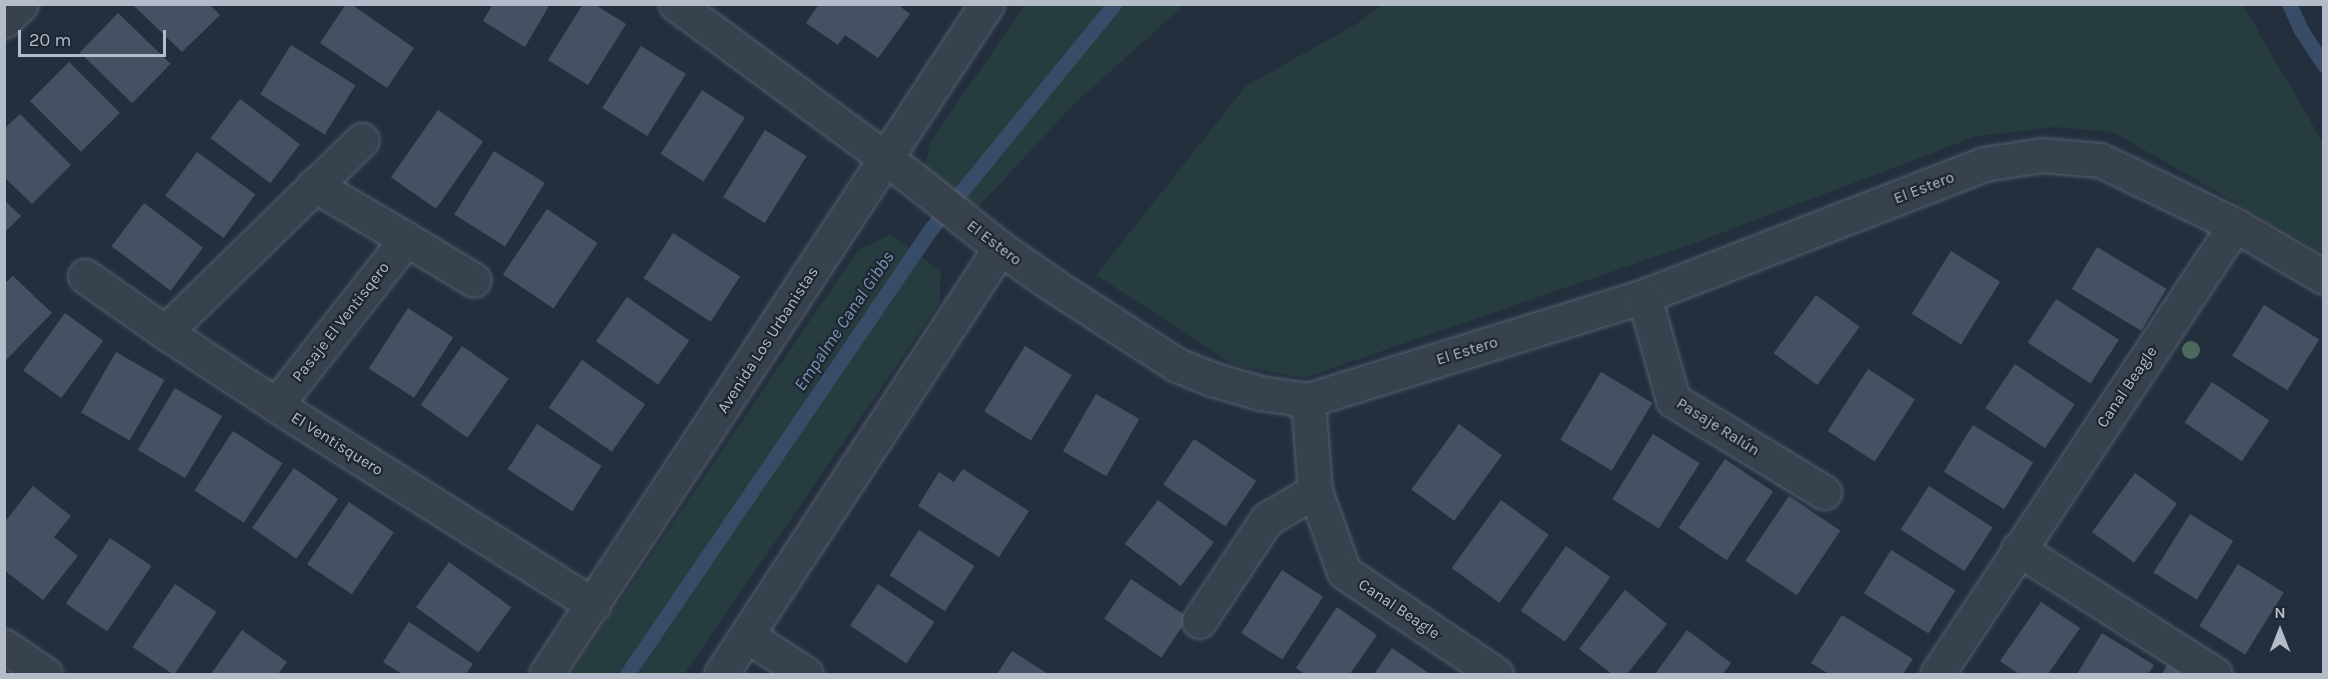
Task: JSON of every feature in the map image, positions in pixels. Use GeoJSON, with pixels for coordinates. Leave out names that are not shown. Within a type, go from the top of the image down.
{"type":"FeatureCollection","features":[{"type":"Feature","properties":{"kind":"street"},"geometry":{"type":"LineString","coordinates":[[4,21],[21,4]]}},
{"type":"Feature","properties":{"kind":"street","name":"El Estero"},"geometry":{"type":"LineString","coordinates":[[676,4],[897,167],[1000,248],[1177,364],[1212,379],[1260,393],[1308,400],[1644,296],[1984,164],[2042,154],[2100,160],[2235,225],[2324,277]]}},
{"type":"Feature","properties":{"kind":"street","name":"Avenida Los Urbanistas"},"geometry":{"type":"LineString","coordinates":[[546,675],[897,167],[987,4]]}},
{"type":"Feature","properties":{"kind":"street"},"geometry":{"type":"LineString","coordinates":[[165,332],[362,140]]}},
{"type":"Feature","properties":{"kind":"street"},"geometry":{"type":"LineString","coordinates":[[314,185],[474,280]]}},
{"type":"Feature","properties":{"kind":"street","name":"Canal Beagle"},"geometry":{"type":"LineString","coordinates":[[1937,675],[2018,549],[2235,225]]}},
{"type":"Feature","properties":{"kind":"street","name":"Pasaje El Ventisqero"},"geometry":{"type":"LineString","coordinates":[[276,405],[406,238]]}},
{"type":"Feature","properties":{"kind":"street"},"geometry":{"type":"LineString","coordinates":[[721,675],[1000,248]]}},
{"type":"Feature","properties":{"kind":"street","name":"El Ventisquero"},"geometry":{"type":"LineString","coordinates":[[86,276],[165,332],[276,405],[593,605]]}},
{"type":"Feature","properties":{"kind":"street","name":"Pasaje Ralún"},"geometry":{"type":"LineString","coordinates":[[1644,296],[1673,400],[1824,492]]}},
{"type":"Feature","properties":{"kind":"street","name":"Canal Beagle"},"geometry":{"type":"LineString","coordinates":[[1308,400],[1315,490],[1344,572],[1496,675]]}},
{"type":"Feature","properties":{"kind":"street"},"geometry":{"type":"LineString","coordinates":[[1199,621],[1267,519],[1315,490]]}},
{"type":"Feature","properties":{"kind":"street"},"geometry":{"type":"LineString","coordinates":[[2018,549],[2215,675]]}},
{"type":"Feature","properties":{"kind":"street"},"geometry":{"type":"LineString","coordinates":[[748,636],[806,675]]}},
{"type":"Feature","properties":{"kind":"street"},"geometry":{"type":"LineString","coordinates":[[4,646],[45,675]]}},
{"type":"Feature","properties":{"kind":"green space"},"geometry":{"type":"Polygon","coordinates":[[[1383,4],[2243,5],[2323,143],[2323,253],[2113,132],[2055,127],[1977,136],[1695,243],[1304,378],[1234,365],[1096,275],[1246,86],[1358,23],[1383,4]]]}},
{"type":"Feature","properties":{"kind":"green space"},"geometry":{"type":"Polygon","coordinates":[[[1025,5],[1184,5],[1074,104],[979,206],[922,178],[931,141],[1025,5]]]}},
{"type":"Feature","properties":{"kind":"green space"},"geometry":{"type":"Polygon","coordinates":[[[891,234],[941,272],[939,304],[684,674],[570,674],[858,250],[891,234]]]}},
{"type":"Feature","properties":{"kind":"building"},"geometry":{"type":"Polygon","coordinates":[[[346,4],[351,4],[414,48],[387,88],[320,43],[346,4]]]}},
{"type":"Feature","properties":{"kind":"building"},"geometry":{"type":"Polygon","coordinates":[[[493,4],[550,4],[525,47],[483,21],[493,4]]]}},
{"type":"Feature","properties":{"kind":"building"},"geometry":{"type":"Polygon","coordinates":[[[583,4],[594,4],[626,24],[588,85],[548,60],[583,4]]]}},
{"type":"Feature","properties":{"kind":"building"},"geometry":{"type":"Polygon","coordinates":[[[819,4],[897,4],[910,14],[878,58],[845,35],[838,45],[806,23],[819,4]]]}},
{"type":"Feature","properties":{"kind":"building"},"geometry":{"type":"Polygon","coordinates":[[[133,5],[210,5],[220,15],[182,52],[133,5]]]}},
{"type":"Feature","properties":{"kind":"building"},"geometry":{"type":"Polygon","coordinates":[[[118,13],[171,64],[132,103],[80,53],[118,13]]]}},
{"type":"Feature","properties":{"kind":"building"},"geometry":{"type":"Polygon","coordinates":[[[291,45],[355,85],[325,134],[260,94],[291,45]]]}},
{"type":"Feature","properties":{"kind":"building"},"geometry":{"type":"Polygon","coordinates":[[[641,46],[686,74],[647,136],[602,108],[641,46]]]}},
{"type":"Feature","properties":{"kind":"building"},"geometry":{"type":"Polygon","coordinates":[[[69,62],[120,113],[81,152],[30,101],[69,62]]]}},
{"type":"Feature","properties":{"kind":"building"},"geometry":{"type":"Polygon","coordinates":[[[702,90],[745,118],[703,182],[661,154],[702,90]]]}},
{"type":"Feature","properties":{"kind":"building"},"geometry":{"type":"Polygon","coordinates":[[[240,99],[300,144],[270,183],[211,138],[240,99]]]}},
{"type":"Feature","properties":{"kind":"building"},"geometry":{"type":"Polygon","coordinates":[[[438,110],[483,142],[436,209],[391,177],[438,110]]]}},
{"type":"Feature","properties":{"kind":"building"},"geometry":{"type":"Polygon","coordinates":[[[20,114],[71,165],[32,204],[4,177],[4,129],[20,114]]]}},
{"type":"Feature","properties":{"kind":"building"},"geometry":{"type":"Polygon","coordinates":[[[765,130],[807,156],[765,223],[723,197],[765,130]]]}},
{"type":"Feature","properties":{"kind":"building"},"geometry":{"type":"Polygon","coordinates":[[[494,151],[545,183],[505,246],[454,215],[494,151]]]}},
{"type":"Feature","properties":{"kind":"building"},"geometry":{"type":"Polygon","coordinates":[[[197,152],[255,194],[224,238],[165,196],[197,152]]]}},
{"type":"Feature","properties":{"kind":"building"},"geometry":{"type":"Polygon","coordinates":[[[4,200],[21,216],[4,233],[4,200]]]}},
{"type":"Feature","properties":{"kind":"building"},"geometry":{"type":"Polygon","coordinates":[[[144,203],[203,248],[171,291],[112,246],[144,203]]]}},
{"type":"Feature","properties":{"kind":"building"},"geometry":{"type":"Polygon","coordinates":[[[547,209],[598,243],[553,309],[503,274],[547,209]]]}},
{"type":"Feature","properties":{"kind":"building"},"geometry":{"type":"Polygon","coordinates":[[[673,233],[740,277],[711,322],[644,278],[673,233]]]}},
{"type":"Feature","properties":{"kind":"building"},"geometry":{"type":"Polygon","coordinates":[[[2097,247],[2166,289],[2141,331],[2072,289],[2097,247]]]}},
{"type":"Feature","properties":{"kind":"building"},"geometry":{"type":"Polygon","coordinates":[[[1951,251],[2000,282],[1961,344],[1912,314],[1951,251]]]}},
{"type":"Feature","properties":{"kind":"building"},"geometry":{"type":"Polygon","coordinates":[[[13,276],[52,313],[4,362],[4,284],[13,276]]]}},
{"type":"Feature","properties":{"kind":"building"},"geometry":{"type":"Polygon","coordinates":[[[1816,295],[1860,327],[1817,385],[1774,353],[1816,295]]]}},
{"type":"Feature","properties":{"kind":"building"},"geometry":{"type":"Polygon","coordinates":[[[627,297],[689,341],[658,385],[596,341],[627,297]]]}},
{"type":"Feature","properties":{"kind":"building"},"geometry":{"type":"Polygon","coordinates":[[[2056,299],[2119,340],[2091,383],[2028,343],[2056,299]]]}},
{"type":"Feature","properties":{"kind":"building"},"geometry":{"type":"Polygon","coordinates":[[[2264,305],[2319,339],[2287,390],[2232,356],[2264,305]]]}},
{"type":"Feature","properties":{"kind":"building"},"geometry":{"type":"Polygon","coordinates":[[[408,308],[453,337],[414,398],[369,368],[408,308]]]}},
{"type":"Feature","properties":{"kind":"building"},"geometry":{"type":"Polygon","coordinates":[[[65,313],[103,341],[61,398],[23,370],[65,313]]]}},
{"type":"Feature","properties":{"kind":"building"},"geometry":{"type":"Polygon","coordinates":[[[462,346],[509,379],[467,438],[421,405],[462,346]]]}},
{"type":"Feature","properties":{"kind":"building"},"geometry":{"type":"Polygon","coordinates":[[[1025,346],[1072,375],[1031,440],[984,411],[1025,346]]]}},
{"type":"Feature","properties":{"kind":"building"},"geometry":{"type":"Polygon","coordinates":[[[116,352],[164,380],[129,441],[81,413],[116,352]]]}},
{"type":"Feature","properties":{"kind":"building"},"geometry":{"type":"Polygon","coordinates":[[[582,360],[645,404],[612,452],[549,408],[582,360]]]}},
{"type":"Feature","properties":{"kind":"building"},"geometry":{"type":"Polygon","coordinates":[[[2015,364],[2075,404],[2045,448],[1985,408],[2015,364]]]}},
{"type":"Feature","properties":{"kind":"building"},"geometry":{"type":"Polygon","coordinates":[[[1868,369],[1915,399],[1875,462],[1828,431],[1868,369]]]}},
{"type":"Feature","properties":{"kind":"building"},"geometry":{"type":"Polygon","coordinates":[[[1601,372],[1652,403],[1612,471],[1560,440],[1601,372]]]}},
{"type":"Feature","properties":{"kind":"building"},"geometry":{"type":"Polygon","coordinates":[[[2212,382],[2269,421],[2242,461],[2185,423],[2212,382]]]}},
{"type":"Feature","properties":{"kind":"building"},"geometry":{"type":"Polygon","coordinates":[[[175,388],[222,416],[185,478],[138,450],[175,388]]]}},
{"type":"Feature","properties":{"kind":"building"},"geometry":{"type":"Polygon","coordinates":[[[1096,394],[1139,419],[1106,476],[1063,451],[1096,394]]]}},
{"type":"Feature","properties":{"kind":"building"},"geometry":{"type":"Polygon","coordinates":[[[537,424],[602,466],[572,511],[508,469],[537,424]]]}},
{"type":"Feature","properties":{"kind":"building"},"geometry":{"type":"Polygon","coordinates":[[[1459,424],[1502,455],[1454,521],[1411,490],[1459,424]]]}},
{"type":"Feature","properties":{"kind":"building"},"geometry":{"type":"Polygon","coordinates":[[[1973,425],[2033,463],[2004,509],[1944,472],[1973,425]]]}},
{"type":"Feature","properties":{"kind":"building"},"geometry":{"type":"Polygon","coordinates":[[[233,431],[282,463],[244,523],[194,491],[233,431]]]}},
{"type":"Feature","properties":{"kind":"building"},"geometry":{"type":"Polygon","coordinates":[[[1653,434],[1700,463],[1659,528],[1612,499],[1653,434]]]}},
{"type":"Feature","properties":{"kind":"building"},"geometry":{"type":"Polygon","coordinates":[[[1194,439],[1256,481],[1225,527],[1163,485],[1194,439]]]}},
{"type":"Feature","properties":{"kind":"building"},"geometry":{"type":"Polygon","coordinates":[[[1725,459],[1773,491],[1727,560],[1679,528],[1725,459]]]}},
{"type":"Feature","properties":{"kind":"building"},"geometry":{"type":"Polygon","coordinates":[[[294,468],[338,499],[296,559],[252,528],[294,468]]]}},
{"type":"Feature","properties":{"kind":"building"},"geometry":{"type":"Polygon","coordinates":[[[963,469],[1029,511],[999,557],[918,506],[939,472],[954,482],[963,469]]]}},
{"type":"Feature","properties":{"kind":"building"},"geometry":{"type":"Polygon","coordinates":[[[2135,473],[2177,504],[2134,563],[2092,532],[2135,473]]]}},
{"type":"Feature","properties":{"kind":"building"},"geometry":{"type":"Polygon","coordinates":[[[33,486],[71,516],[54,537],[78,556],[43,600],[4,570],[4,523],[33,486]]]}},
{"type":"Feature","properties":{"kind":"building"},"geometry":{"type":"Polygon","coordinates":[[[1929,486],[1993,527],[1964,571],[1901,530],[1929,486]]]}},
{"type":"Feature","properties":{"kind":"building"},"geometry":{"type":"Polygon","coordinates":[[[1789,496],[1840,531],[1797,595],[1745,561],[1789,496]]]}},
{"type":"Feature","properties":{"kind":"building"},"geometry":{"type":"Polygon","coordinates":[[[1158,500],[1214,542],[1181,586],[1125,544],[1158,500]]]}},
{"type":"Feature","properties":{"kind":"building"},"geometry":{"type":"Polygon","coordinates":[[[1501,500],[1549,535],[1499,603],[1452,568],[1501,500]]]}},
{"type":"Feature","properties":{"kind":"building"},"geometry":{"type":"Polygon","coordinates":[[[349,502],[394,532],[352,594],[307,564],[349,502]]]}},
{"type":"Feature","properties":{"kind":"building"},"geometry":{"type":"Polygon","coordinates":[[[2190,514],[2233,541],[2197,600],[2153,573],[2190,514]]]}},
{"type":"Feature","properties":{"kind":"building"},"geometry":{"type":"Polygon","coordinates":[[[919,530],[974,566],[945,611],[890,575],[919,530]]]}},
{"type":"Feature","properties":{"kind":"building"},"geometry":{"type":"Polygon","coordinates":[[[110,538],[151,566],[107,631],[66,603],[110,538]]]}},
{"type":"Feature","properties":{"kind":"building"},"geometry":{"type":"Polygon","coordinates":[[[1566,546],[1610,577],[1565,642],[1521,611],[1566,546]]]}},
{"type":"Feature","properties":{"kind":"building"},"geometry":{"type":"Polygon","coordinates":[[[1891,550],[1955,590],[1928,634],[1864,593],[1891,550]]]}},
{"type":"Feature","properties":{"kind":"building"},"geometry":{"type":"Polygon","coordinates":[[[449,562],[511,607],[478,653],[416,607],[449,562]]]}},
{"type":"Feature","properties":{"kind":"building"},"geometry":{"type":"Polygon","coordinates":[[[2238,564],[2284,593],[2245,655],[2199,626],[2238,564]]]}},
{"type":"Feature","properties":{"kind":"building"},"geometry":{"type":"Polygon","coordinates":[[[1282,570],[1323,597],[1282,660],[1241,633],[1282,570]]]}},
{"type":"Feature","properties":{"kind":"building"},"geometry":{"type":"Polygon","coordinates":[[[1131,579],[1188,618],[1161,657],[1104,619],[1131,579]]]}},
{"type":"Feature","properties":{"kind":"building"},"geometry":{"type":"Polygon","coordinates":[[[175,584],[216,612],[175,674],[133,647],[175,584]]]}},
{"type":"Feature","properties":{"kind":"building"},"geometry":{"type":"Polygon","coordinates":[[[878,584],[934,622],[906,663],[850,625],[878,584]]]}},
{"type":"Feature","properties":{"kind":"building"},"geometry":{"type":"Polygon","coordinates":[[[1625,590],[1667,624],[1627,674],[1612,674],[1579,649],[1625,590]]]}},
{"type":"Feature","properties":{"kind":"building"},"geometry":{"type":"Polygon","coordinates":[[[2041,602],[2080,628],[2048,674],[2019,674],[2000,661],[2041,602]]]}},
{"type":"Feature","properties":{"kind":"building"},"geometry":{"type":"Polygon","coordinates":[[[1337,607],[1377,635],[1350,674],[1305,674],[1296,668],[1337,607]]]}},
{"type":"Feature","properties":{"kind":"building"},"geometry":{"type":"Polygon","coordinates":[[[1842,615],[1913,659],[1903,674],[1829,674],[1811,663],[1842,615]]]}},
{"type":"Feature","properties":{"kind":"building"},"geometry":{"type":"Polygon","coordinates":[[[409,622],[473,664],[466,674],[402,674],[383,662],[409,622]]]}},
{"type":"Feature","properties":{"kind":"building"},"geometry":{"type":"Polygon","coordinates":[[[242,630],[287,662],[278,674],[211,674],[242,630]]]}},
{"type":"Feature","properties":{"kind":"building"},"geometry":{"type":"Polygon","coordinates":[[[1687,630],[1731,663],[1723,674],[1655,674],[1687,630]]]}},
{"type":"Feature","properties":{"kind":"building"},"geometry":{"type":"Polygon","coordinates":[[[2102,633],[2154,665],[2148,674],[2077,674],[2102,633]]]}},
{"type":"Feature","properties":{"kind":"building"},"geometry":{"type":"Polygon","coordinates":[[[1392,648],[1430,674],[1374,674],[1392,648]]]}},
{"type":"Feature","properties":{"kind":"building"},"geometry":{"type":"Polygon","coordinates":[[[1012,651],[1048,674],[997,674],[1012,651]]]}},
{"type":"Feature","properties":{"kind":"building"},"geometry":{"type":"Polygon","coordinates":[[[2167,665],[2183,674],[2162,674],[2167,665]]]}},
{"type":"Feature","properties":{"kind":"waterway","name":"Empalme Canal Gibbs"},"geometry":{"type":"LineString","coordinates":[[627,674],[930,230],[1114,4]]}},
{"type":"Feature","properties":{"kind":"waterway","name":"Empalme Canal Gibbs"},"geometry":{"type":"LineString","coordinates":[[2289,4],[2301,30],[2324,65]]}}]}
